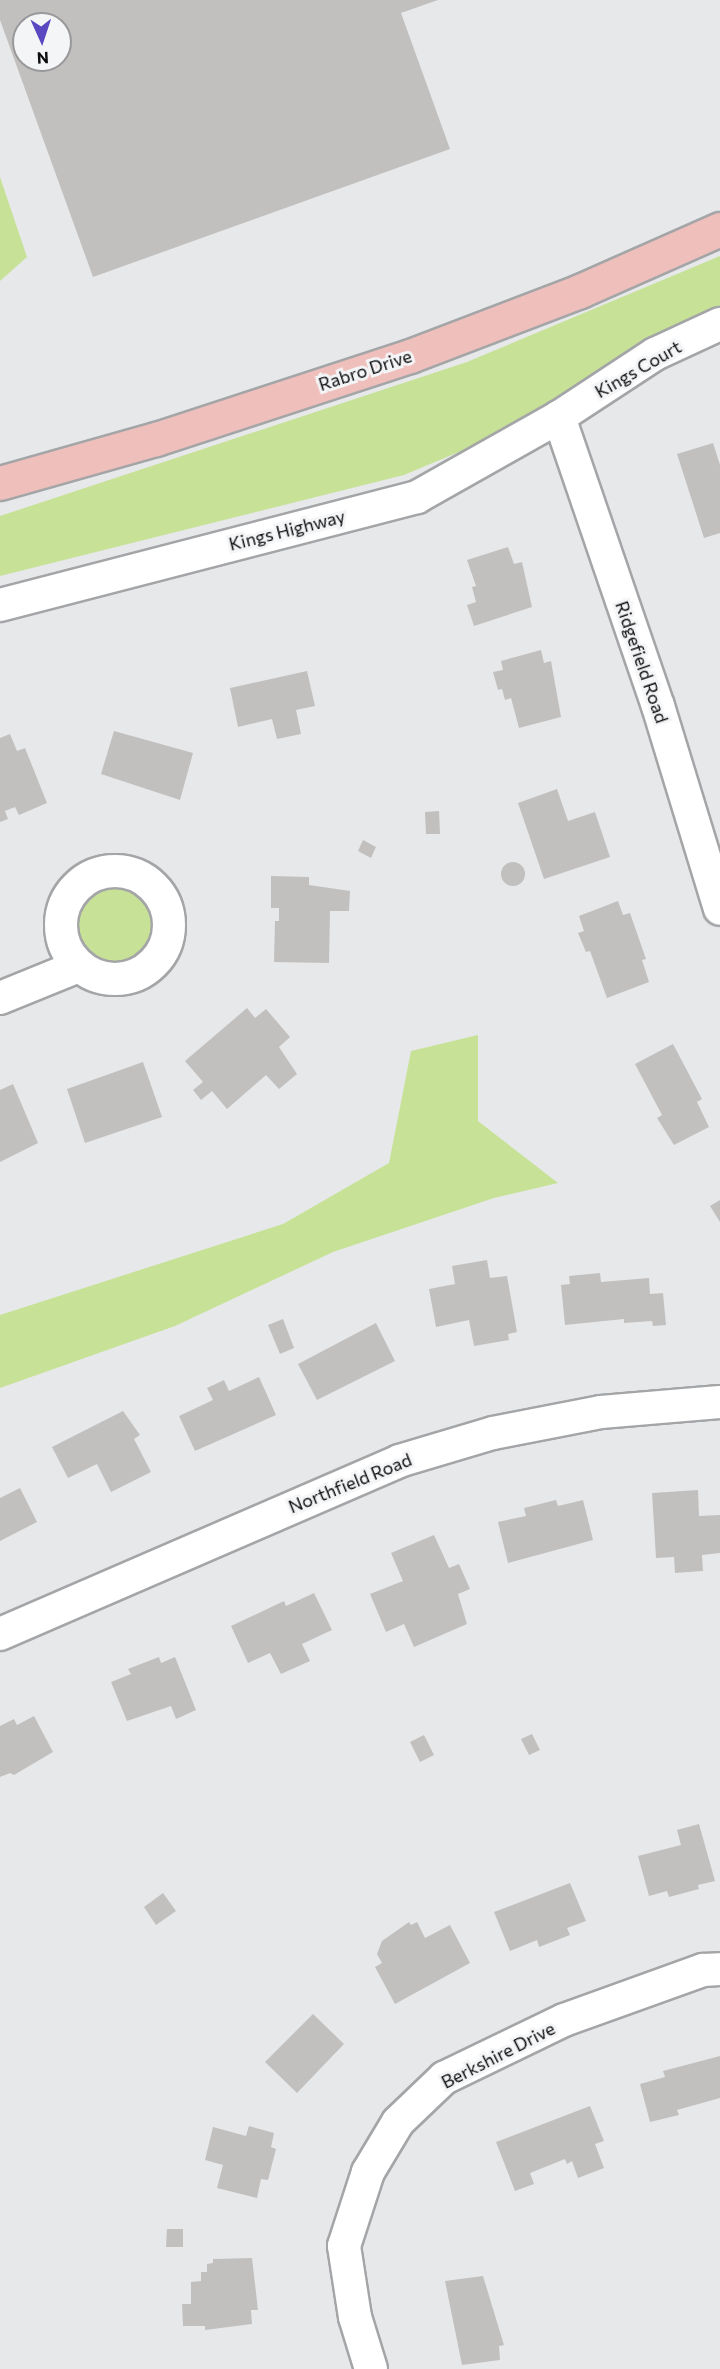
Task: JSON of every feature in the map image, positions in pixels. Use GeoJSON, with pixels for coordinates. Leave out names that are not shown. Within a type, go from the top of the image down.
{"type":"FeatureCollection","features":[{"type":"Feature","properties":{"kind":"main road","name":"Rabro Drive"},"geometry":{"type":"LineString","coordinates":[[0,483],[156,439],[410,356],[580,291],[720,229]]}},
{"type":"Feature","properties":{"kind":"street","name":"Kings Court"},"geometry":{"type":"LineString","coordinates":[[559,417],[655,354],[720,324]]}},
{"type":"Feature","properties":{"kind":"street","name":"Kings Highway"},"geometry":{"type":"LineString","coordinates":[[0,605],[417,497],[559,417]]}},
{"type":"Feature","properties":{"kind":"street","name":"Ridgefield Road"},"geometry":{"type":"LineString","coordinates":[[559,417],[658,706],[720,909]]}},
{"type":"Feature","properties":{"kind":"street"},"geometry":{"type":"LineString","coordinates":[[0,998],[79,966]]}},
{"type":"Feature","properties":{"kind":"street","name":"Northfield Road"},"geometry":{"type":"LineString","coordinates":[[0,1634],[399,1461],[494,1433],[601,1412],[720,1402]]}},
{"type":"Feature","properties":{"kind":"street","name":"Berkshire Drive"},"geometry":{"type":"LineString","coordinates":[[371,2369],[356,2317],[344,2246],[368,2172],[398,2122],[444,2078],[564,2020],[703,1970],[720,1969]]}},
{"type":"Feature","properties":{"kind":"green space"},"geometry":{"type":"Polygon","coordinates":[[[0,177],[27,257],[0,281],[0,177]]]}},
{"type":"Feature","properties":{"kind":"green space"},"geometry":{"type":"Polygon","coordinates":[[[720,256],[720,338],[590,397],[404,475],[0,576],[0,516],[467,362],[720,256]]]}},
{"type":"Feature","properties":{"kind":"green space"},"geometry":{"type":"Polygon","coordinates":[[[115,877],[133,881],[148,890],[157,905],[161,923],[157,941],[148,956],[133,965],[115,969],[97,965],[82,956],[73,941],[69,923],[73,905],[82,890],[97,881],[115,877]]]}},
{"type":"Feature","properties":{"kind":"green space"},"geometry":{"type":"Polygon","coordinates":[[[478,1035],[478,1121],[558,1183],[494,1198],[333,1252],[175,1326],[0,1388],[0,1315],[283,1224],[389,1163],[411,1051],[478,1035]]]}},
{"type":"Feature","properties":{"kind":"building"},"geometry":{"type":"Polygon","coordinates":[[[0,0],[438,0],[401,13],[450,149],[93,277],[19,72],[72,72],[72,12],[12,12],[12,53],[0,20],[0,0]]]}},
{"type":"Feature","properties":{"kind":"building"},"geometry":{"type":"Polygon","coordinates":[[[713,443],[720,465],[720,533],[704,538],[677,454],[713,443]]]}},
{"type":"Feature","properties":{"kind":"building"},"geometry":{"type":"Polygon","coordinates":[[[508,547],[514,564],[522,562],[532,607],[474,626],[467,605],[476,602],[472,587],[476,586],[467,560],[508,547]]]}},
{"type":"Feature","properties":{"kind":"building"},"geometry":{"type":"Polygon","coordinates":[[[541,650],[544,663],[551,661],[561,717],[519,728],[511,698],[505,700],[502,689],[498,690],[493,672],[503,670],[501,661],[541,650]]]}},
{"type":"Feature","properties":{"kind":"building"},"geometry":{"type":"Polygon","coordinates":[[[307,671],[315,706],[296,710],[301,734],[277,739],[272,719],[238,727],[230,688],[307,671]]]}},
{"type":"Feature","properties":{"kind":"building"},"geometry":{"type":"Polygon","coordinates":[[[114,731],[193,753],[180,800],[101,774],[114,731]]]}},
{"type":"Feature","properties":{"kind":"building"},"geometry":{"type":"Polygon","coordinates":[[[10,734],[17,751],[25,748],[47,803],[19,815],[15,807],[5,811],[8,819],[0,822],[0,738],[10,734]]]}},
{"type":"Feature","properties":{"kind":"building"},"geometry":{"type":"Polygon","coordinates":[[[557,789],[568,821],[595,812],[610,857],[544,879],[518,803],[557,789]]]}},
{"type":"Feature","properties":{"kind":"building"},"geometry":{"type":"Polygon","coordinates":[[[439,811],[440,834],[426,834],[425,812],[439,811]]]}},
{"type":"Feature","properties":{"kind":"building"},"geometry":{"type":"Polygon","coordinates":[[[363,840],[376,847],[371,858],[358,851],[363,840]]]}},
{"type":"Feature","properties":{"kind":"building"},"geometry":{"type":"Polygon","coordinates":[[[513,862],[518,863],[524,869],[524,879],[518,885],[513,886],[508,885],[502,879],[501,874],[502,869],[508,863],[513,862]]]}},
{"type":"Feature","properties":{"kind":"building"},"geometry":{"type":"Polygon","coordinates":[[[271,876],[309,877],[309,885],[350,891],[349,911],[330,911],[329,963],[274,962],[275,921],[279,921],[279,908],[271,908],[271,876]]]}},
{"type":"Feature","properties":{"kind":"building"},"geometry":{"type":"Polygon","coordinates":[[[618,901],[623,915],[630,913],[646,959],[642,960],[649,982],[607,998],[590,951],[586,952],[578,933],[584,931],[579,916],[618,901]]]}},
{"type":"Feature","properties":{"kind":"building"},"geometry":{"type":"Polygon","coordinates":[[[247,1008],[255,1018],[266,1009],[290,1037],[279,1047],[297,1074],[279,1089],[266,1075],[227,1109],[212,1091],[201,1100],[193,1090],[203,1082],[185,1061],[247,1008]]]}},
{"type":"Feature","properties":{"kind":"building"},"geometry":{"type":"Polygon","coordinates":[[[673,1044],[702,1099],[697,1102],[709,1127],[674,1145],[657,1118],[662,1115],[635,1064],[673,1044]]]}},
{"type":"Feature","properties":{"kind":"building"},"geometry":{"type":"Polygon","coordinates":[[[143,1062],[162,1117],[85,1143],[67,1089],[143,1062]]]}},
{"type":"Feature","properties":{"kind":"building"},"geometry":{"type":"Polygon","coordinates":[[[13,1084],[38,1143],[0,1162],[0,1090],[13,1084]]]}},
{"type":"Feature","properties":{"kind":"building"},"geometry":{"type":"Polygon","coordinates":[[[720,1200],[720,1222],[710,1206],[720,1200]]]}},
{"type":"Feature","properties":{"kind":"building"},"geometry":{"type":"Polygon","coordinates":[[[487,1260],[490,1278],[507,1276],[517,1332],[508,1334],[509,1340],[474,1346],[469,1320],[436,1327],[429,1289],[455,1284],[452,1266],[487,1260]]]}},
{"type":"Feature","properties":{"kind":"building"},"geometry":{"type":"Polygon","coordinates":[[[600,1273],[601,1282],[649,1278],[650,1294],[663,1293],[666,1325],[653,1326],[652,1321],[624,1323],[624,1319],[565,1325],[561,1285],[570,1284],[569,1276],[600,1273]]]}},
{"type":"Feature","properties":{"kind":"building"},"geometry":{"type":"Polygon","coordinates":[[[283,1319],[294,1348],[280,1354],[268,1325],[283,1319]]]}},
{"type":"Feature","properties":{"kind":"building"},"geometry":{"type":"Polygon","coordinates":[[[376,1323],[395,1361],[317,1400],[298,1364],[376,1323]]]}},
{"type":"Feature","properties":{"kind":"building"},"geometry":{"type":"Polygon","coordinates":[[[259,1377],[276,1415],[195,1451],[179,1416],[213,1400],[207,1388],[224,1380],[229,1391],[259,1377]]]}},
{"type":"Feature","properties":{"kind":"building"},"geometry":{"type":"Polygon","coordinates":[[[123,1411],[140,1435],[134,1439],[151,1472],[111,1492],[97,1464],[68,1478],[52,1447],[123,1411]]]}},
{"type":"Feature","properties":{"kind":"building"},"geometry":{"type":"Polygon","coordinates":[[[20,1488],[37,1522],[0,1541],[0,1498],[20,1488]]]}},
{"type":"Feature","properties":{"kind":"building"},"geometry":{"type":"Polygon","coordinates":[[[698,1490],[699,1516],[720,1515],[720,1553],[702,1555],[703,1571],[675,1573],[674,1557],[656,1558],[652,1493],[698,1490]]]}},
{"type":"Feature","properties":{"kind":"building"},"geometry":{"type":"Polygon","coordinates":[[[556,1500],[558,1506],[583,1500],[593,1540],[508,1563],[498,1522],[526,1516],[524,1508],[556,1500]]]}},
{"type":"Feature","properties":{"kind":"building"},"geometry":{"type":"Polygon","coordinates":[[[434,1535],[449,1568],[459,1564],[470,1589],[458,1594],[467,1624],[414,1647],[404,1624],[386,1632],[370,1594],[403,1581],[391,1553],[434,1535]]]}},
{"type":"Feature","properties":{"kind":"building"},"geometry":{"type":"Polygon","coordinates":[[[314,1593],[332,1630],[302,1644],[310,1661],[281,1674],[270,1653],[248,1663],[231,1626],[284,1601],[286,1606],[314,1593]]]}},
{"type":"Feature","properties":{"kind":"building"},"geometry":{"type":"Polygon","coordinates":[[[159,1657],[161,1663],[175,1657],[196,1710],[176,1719],[171,1706],[127,1721],[111,1682],[131,1674],[128,1669],[159,1657]]]}},
{"type":"Feature","properties":{"kind":"building"},"geometry":{"type":"Polygon","coordinates":[[[34,1716],[53,1752],[14,1775],[10,1773],[0,1777],[0,1726],[14,1719],[17,1725],[34,1716]]]}},
{"type":"Feature","properties":{"kind":"building"},"geometry":{"type":"Polygon","coordinates":[[[532,1734],[540,1750],[529,1755],[521,1739],[532,1734]]]}},
{"type":"Feature","properties":{"kind":"building"},"geometry":{"type":"Polygon","coordinates":[[[424,1735],[434,1755],[420,1762],[410,1742],[424,1735]]]}},
{"type":"Feature","properties":{"kind":"building"},"geometry":{"type":"Polygon","coordinates":[[[699,1824],[715,1881],[698,1885],[699,1889],[669,1897],[667,1891],[649,1896],[638,1856],[681,1845],[677,1830],[699,1824]]]}},
{"type":"Feature","properties":{"kind":"building"},"geometry":{"type":"Polygon","coordinates":[[[570,1883],[586,1921],[567,1928],[570,1935],[539,1947],[537,1940],[510,1951],[494,1912],[570,1883]]]}},
{"type":"Feature","properties":{"kind":"building"},"geometry":{"type":"Polygon","coordinates":[[[163,1893],[176,1911],[156,1925],[144,1907],[163,1893]]]}},
{"type":"Feature","properties":{"kind":"building"},"geometry":{"type":"Polygon","coordinates":[[[409,1922],[411,1925],[417,1922],[425,1938],[450,1925],[470,1963],[395,2004],[375,1967],[382,1963],[377,1954],[382,1941],[409,1922]]]}},
{"type":"Feature","properties":{"kind":"building"},"geometry":{"type":"Polygon","coordinates":[[[313,2014],[344,2044],[297,2093],[265,2062],[313,2014]]]}},
{"type":"Feature","properties":{"kind":"building"},"geometry":{"type":"Polygon","coordinates":[[[720,2056],[720,2098],[677,2110],[679,2115],[650,2122],[640,2084],[665,2077],[663,2071],[720,2056]]]}},
{"type":"Feature","properties":{"kind":"building"},"geometry":{"type":"Polygon","coordinates":[[[590,2106],[604,2141],[595,2144],[604,2168],[578,2178],[572,2161],[567,2164],[565,2159],[530,2173],[534,2184],[515,2191],[496,2142],[590,2106]]]}},
{"type":"Feature","properties":{"kind":"building"},"geometry":{"type":"Polygon","coordinates":[[[249,2126],[274,2133],[271,2147],[276,2149],[268,2180],[261,2179],[257,2198],[217,2188],[223,2165],[205,2160],[213,2127],[246,2136],[249,2126]]]}},
{"type":"Feature","properties":{"kind":"building"},"geometry":{"type":"Polygon","coordinates":[[[167,2229],[183,2229],[183,2247],[166,2247],[167,2229]]]}},
{"type":"Feature","properties":{"kind":"building"},"geometry":{"type":"Polygon","coordinates":[[[252,2258],[258,2310],[251,2310],[252,2324],[205,2330],[205,2326],[183,2326],[182,2304],[191,2304],[191,2282],[201,2281],[201,2272],[207,2272],[207,2264],[213,2263],[213,2259],[252,2258]]]}},
{"type":"Feature","properties":{"kind":"building"},"geometry":{"type":"Polygon","coordinates":[[[483,2276],[504,2345],[499,2346],[500,2360],[462,2365],[445,2281],[483,2276]]]}}]}
